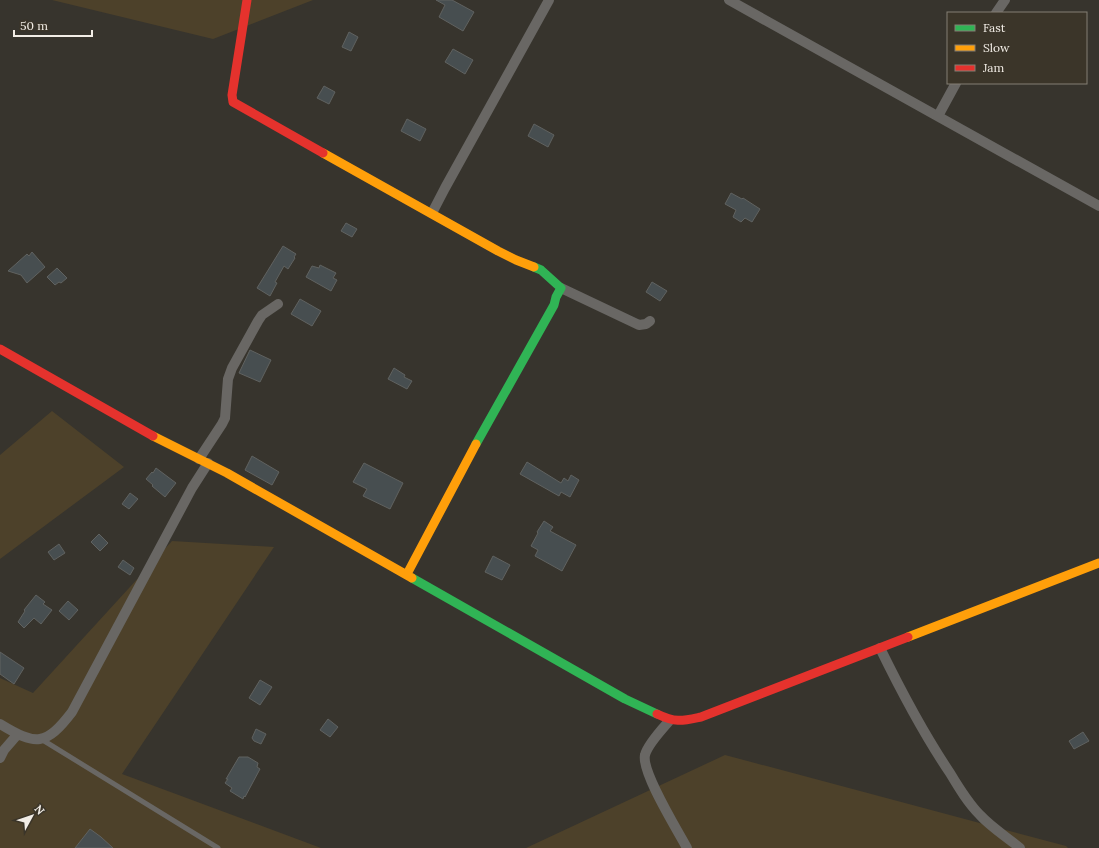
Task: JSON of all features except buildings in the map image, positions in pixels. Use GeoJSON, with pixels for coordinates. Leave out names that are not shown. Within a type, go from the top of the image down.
{"type":"FeatureCollection","features":[{"type":"Feature","properties":{"kind":"street"},"geometry":{"type":"LineString","coordinates":[[247,0],[232,96],[233,102],[509,257],[541,270],[561,288],[639,325],[646,324],[650,321]]}},
{"type":"Feature","properties":{"kind":"street"},"geometry":{"type":"LineString","coordinates":[[432,213],[549,0]]}},
{"type":"Feature","properties":{"kind":"street"},"geometry":{"type":"LineString","coordinates":[[729,0],[1099,206]]}},
{"type":"Feature","properties":{"kind":"street"},"geometry":{"type":"LineString","coordinates":[[997,12],[1005,0]]}},
{"type":"Feature","properties":{"kind":"street"},"geometry":{"type":"LineString","coordinates":[[938,116],[955,84]]}},
{"type":"Feature","properties":{"kind":"street"},"geometry":{"type":"LineString","coordinates":[[406,574],[482,433],[554,305],[561,288]]}},
{"type":"Feature","properties":{"kind":"street"},"geometry":{"type":"LineString","coordinates":[[0,724],[17,735],[32,739],[41,739],[55,732],[72,712],[192,488],[203,461],[225,418],[228,379],[232,368],[258,320],[262,315],[278,304]]}},
{"type":"Feature","properties":{"kind":"street"},"geometry":{"type":"LineString","coordinates":[[0,349],[150,434],[227,472],[626,699],[670,720],[684,721],[701,717],[1099,563]]}},
{"type":"Feature","properties":{"kind":"street"},"geometry":{"type":"LineString","coordinates":[[880,648],[908,703],[965,797],[994,829],[1020,848]]}},
{"type":"Feature","properties":{"kind":"street"},"geometry":{"type":"LineString","coordinates":[[670,720],[654,739],[645,755],[646,765],[651,780],[687,848]]}},
{"type":"Feature","properties":{"kind":"street"},"geometry":{"type":"LineString","coordinates":[[0,758],[4,750],[17,735]]}},
{"type":"Feature","properties":{"kind":"lane"},"geometry":{"type":"LineString","coordinates":[[41,739],[218,848]]}},
{"type":"Feature","properties":{"kind":"shaded area"},"geometry":{"type":"Polygon","coordinates":[[[52,0],[313,0],[213,39],[52,0]]]}},
{"type":"Feature","properties":{"kind":"shaded area"},"geometry":{"type":"Polygon","coordinates":[[[52,411],[124,467],[0,559],[0,455],[52,411]]]}},
{"type":"Feature","properties":{"kind":"shaded area"},"geometry":{"type":"Polygon","coordinates":[[[172,541],[274,547],[122,774],[321,848],[0,848],[0,678],[33,693],[172,541]]]}},
{"type":"Feature","properties":{"kind":"shaded area"},"geometry":{"type":"Polygon","coordinates":[[[725,755],[1066,846],[1068,848],[526,848],[725,755]]]}},
{"type":"Feature","properties":{"kind":"traffic: fast"},"geometry":{"type":"LineString","coordinates":[[476,444],[554,305],[561,288],[541,270],[534,267]]}},
{"type":"Feature","properties":{"kind":"traffic: fast"},"geometry":{"type":"LineString","coordinates":[[412,578],[625,699],[657,714]]}},
{"type":"Feature","properties":{"kind":"traffic: slow"},"geometry":{"type":"LineString","coordinates":[[323,153],[498,251],[534,267]]}},
{"type":"Feature","properties":{"kind":"traffic: slow"},"geometry":{"type":"LineString","coordinates":[[153,436],[227,473],[412,578]]}},
{"type":"Feature","properties":{"kind":"traffic: slow"},"geometry":{"type":"LineString","coordinates":[[407,574],[476,444]]}},
{"type":"Feature","properties":{"kind":"traffic: slow"},"geometry":{"type":"LineString","coordinates":[[908,637],[1099,563]]}},
{"type":"Feature","properties":{"kind":"traffic: jam"},"geometry":{"type":"LineString","coordinates":[[247,0],[232,95],[233,102],[323,153]]}},
{"type":"Feature","properties":{"kind":"traffic: jam"},"geometry":{"type":"LineString","coordinates":[[0,349],[153,436]]}},
{"type":"Feature","properties":{"kind":"traffic: jam"},"geometry":{"type":"LineString","coordinates":[[657,714],[674,720],[701,717],[908,637]]}}]}
